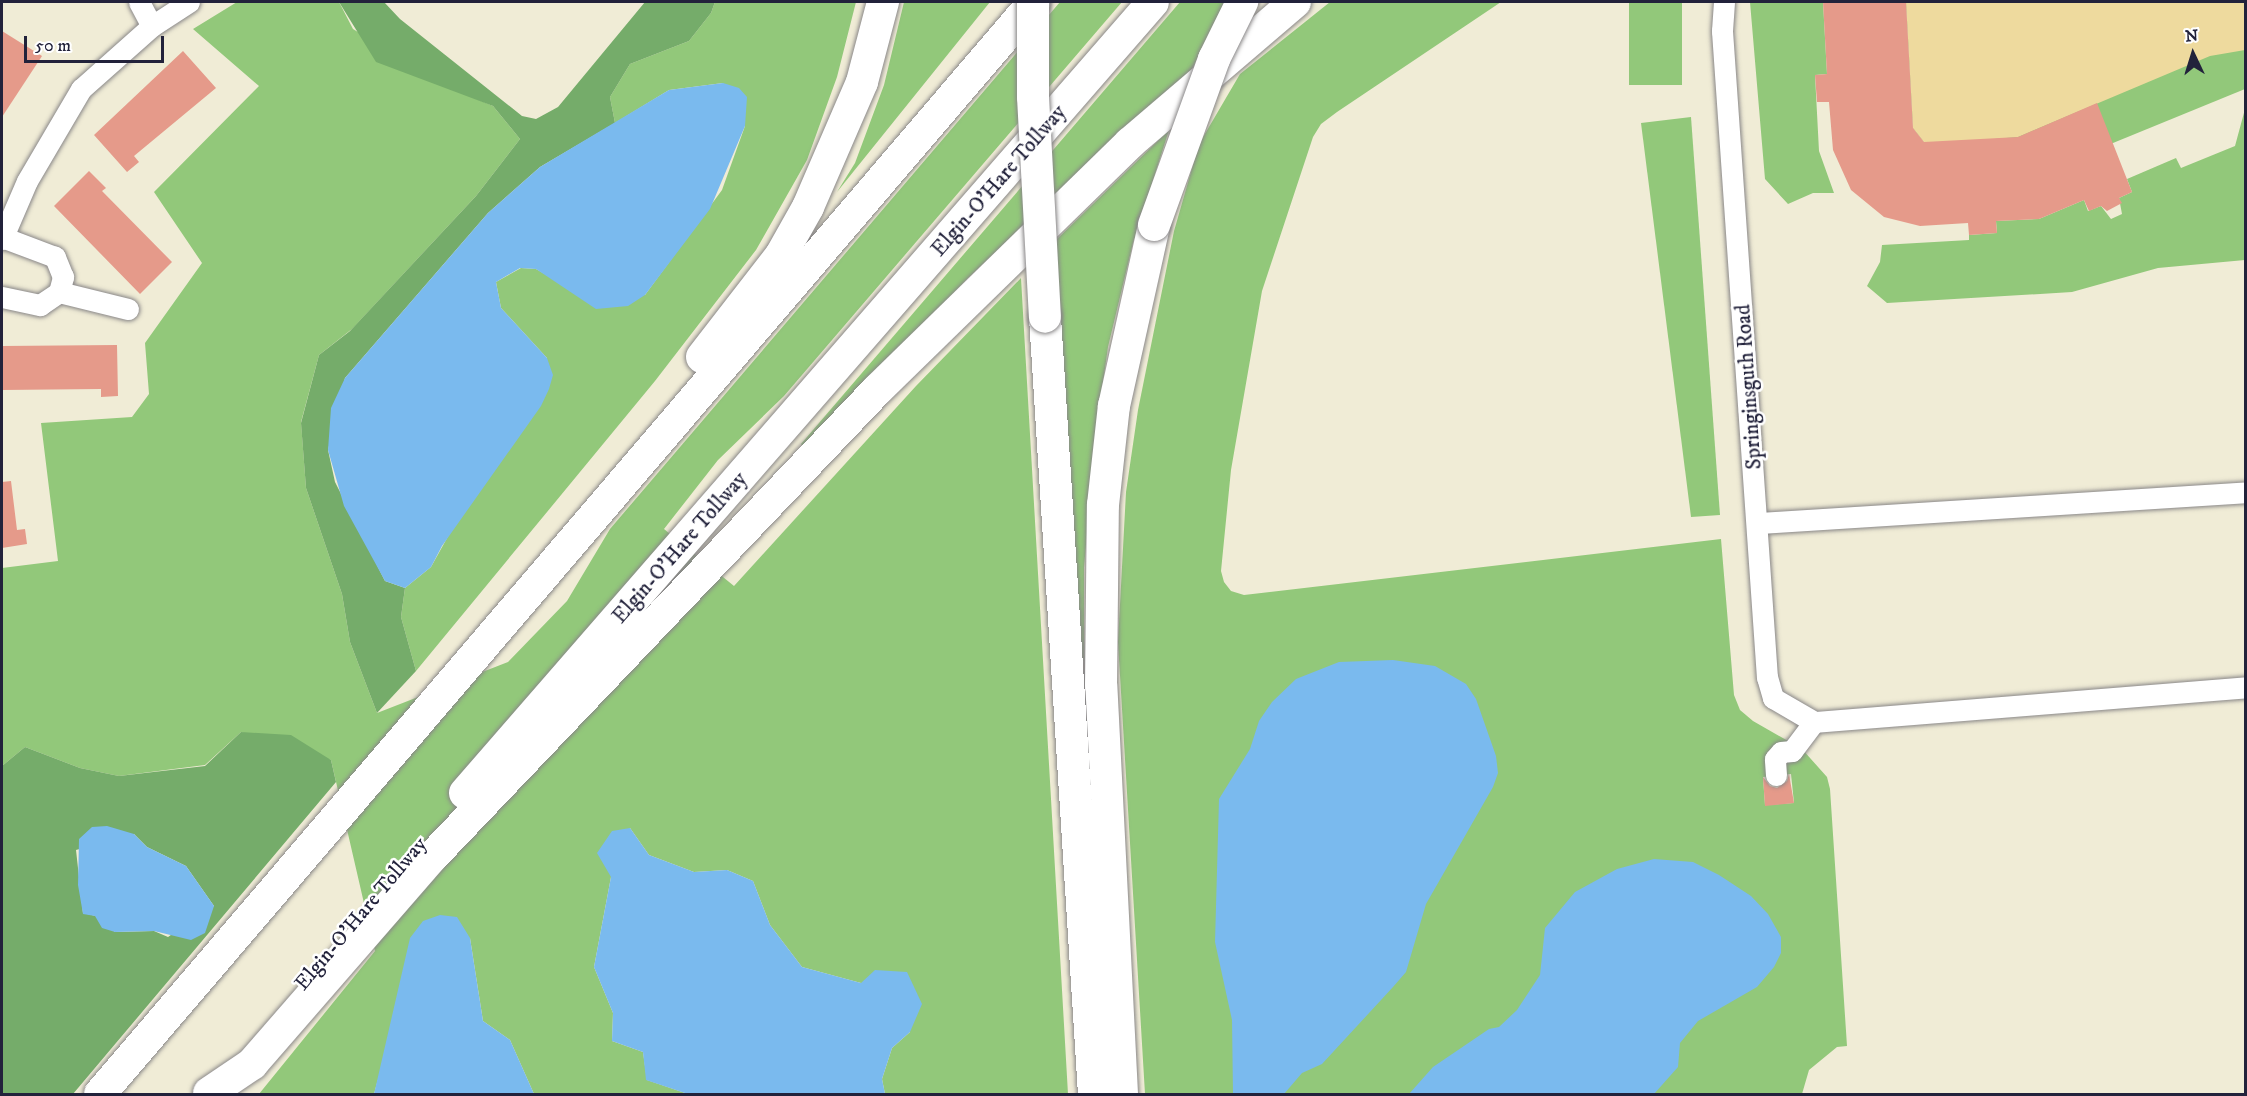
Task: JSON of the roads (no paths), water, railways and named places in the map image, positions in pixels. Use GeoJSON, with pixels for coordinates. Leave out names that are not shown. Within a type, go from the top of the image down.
{"type":"FeatureCollection","features":[{"type":"Feature","properties":{"kind":"highway"},"geometry":{"type":"LineString","coordinates":[[539,578],[557,535],[781,255],[837,147],[862,82],[883,2]]}},
{"type":"Feature","properties":{"kind":"highway"},"geometry":{"type":"LineString","coordinates":[[100,1095],[539,578],[1034,2]]}},
{"type":"Feature","properties":{"kind":"highway"},"geometry":{"type":"LineString","coordinates":[[1034,2],[1032,65],[1094,1095]]}},
{"type":"Feature","properties":{"kind":"highway","name":"Elgin-O'Hare Tollway"},"geometry":{"type":"LineString","coordinates":[[208,1094],[419,845],[683,545],[1153,2]]}},
{"type":"Feature","properties":{"kind":"highway"},"geometry":{"type":"LineString","coordinates":[[1122,1095],[1101,686],[1103,505],[1114,406],[1154,225],[1214,59],[1242,2]]}},
{"type":"Feature","properties":{"kind":"highway"},"geometry":{"type":"LineString","coordinates":[[208,1094],[252,1064],[433,856],[708,567],[1020,246],[1130,143],[1295,2]]}},
{"type":"Feature","properties":{"kind":"street"},"geometry":{"type":"LineString","coordinates":[[139,2],[152,26]]}},
{"type":"Feature","properties":{"kind":"street"},"geometry":{"type":"LineString","coordinates":[[2,297],[40,305],[58,292],[62,268],[55,257],[2,238],[27,181],[81,89],[152,26],[189,2]]}},
{"type":"Feature","properties":{"kind":"street","name":"Springinsguth Road"},"geometry":{"type":"LineString","coordinates":[[1714,2],[1722,31]]}},
{"type":"Feature","properties":{"kind":"street","name":"Springinsguth Road"},"geometry":{"type":"LineString","coordinates":[[1724,2],[1722,31],[1767,677],[1773,698],[1811,720]]}},
{"type":"Feature","properties":{"kind":"street"},"geometry":{"type":"LineString","coordinates":[[58,292],[128,309]]}},
{"type":"Feature","properties":{"kind":"street"},"geometry":{"type":"LineString","coordinates":[[1758,523],[2246,492]]}},
{"type":"Feature","properties":{"kind":"street"},"geometry":{"type":"LineString","coordinates":[[1776,775],[1775,759],[1781,752],[1792,751],[1814,722],[2246,687]]}},
{"type":"Feature","properties":{"kind":"water"},"geometry":{"type":"Polygon","coordinates":[[[723,83],[739,88],[747,97],[745,126],[710,209],[645,295],[628,306],[596,309],[536,269],[520,268],[496,282],[501,308],[547,358],[553,375],[549,389],[541,406],[442,546],[431,567],[405,588],[385,581],[344,506],[328,450],[331,408],[345,378],[488,213],[540,167],[669,90],[723,83]]]}},
{"type":"Feature","properties":{"kind":"water"},"geometry":{"type":"Polygon","coordinates":[[[1393,660],[1435,666],[1466,684],[1476,699],[1496,756],[1498,773],[1493,787],[1426,904],[1406,972],[1322,1064],[1302,1073],[1284,1094],[1233,1094],[1232,1020],[1215,942],[1219,799],[1250,749],[1259,721],[1272,702],[1296,679],[1339,662],[1393,660]]]}},
{"type":"Feature","properties":{"kind":"water"},"geometry":{"type":"Polygon","coordinates":[[[107,826],[134,834],[147,847],[186,866],[214,906],[205,933],[191,940],[154,931],[115,932],[102,928],[95,916],[83,914],[78,885],[79,839],[92,827],[107,826]]]}},
{"type":"Feature","properties":{"kind":"water"},"geometry":{"type":"Polygon","coordinates":[[[630,828],[649,855],[694,872],[727,870],[753,881],[770,925],[802,967],[861,983],[875,970],[907,972],[922,1004],[910,1032],[892,1048],[882,1079],[885,1094],[688,1094],[646,1080],[643,1052],[612,1041],[613,1013],[594,967],[611,877],[597,853],[612,831],[630,828]]]}},
{"type":"Feature","properties":{"kind":"water"},"geometry":{"type":"Polygon","coordinates":[[[1654,859],[1693,862],[1719,875],[1751,896],[1768,914],[1781,937],[1781,953],[1774,967],[1757,987],[1698,1021],[1680,1043],[1678,1067],[1654,1094],[1409,1094],[1433,1067],[1489,1029],[1499,1027],[1517,1010],[1540,975],[1545,928],[1575,892],[1617,869],[1654,859]]]}},
{"type":"Feature","properties":{"kind":"water"},"geometry":{"type":"Polygon","coordinates":[[[440,915],[457,917],[470,938],[483,1021],[510,1040],[534,1094],[374,1094],[410,938],[423,921],[440,915]]]}}]}
